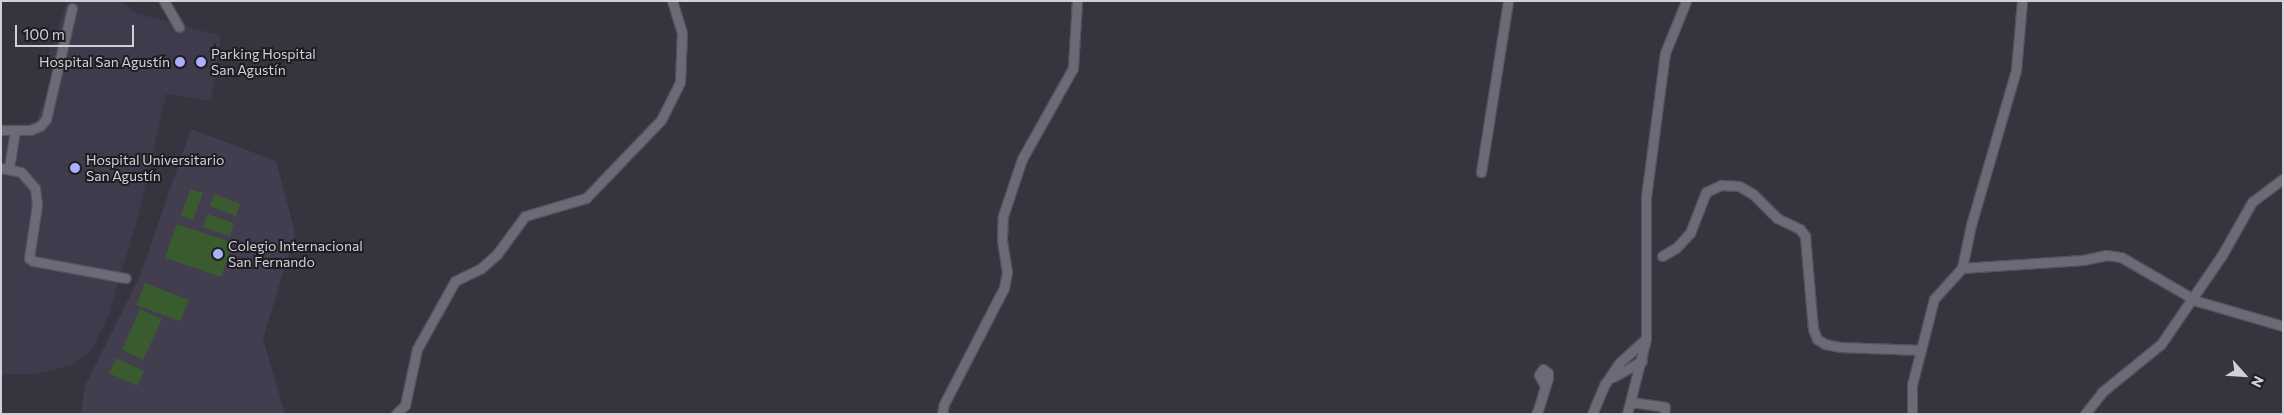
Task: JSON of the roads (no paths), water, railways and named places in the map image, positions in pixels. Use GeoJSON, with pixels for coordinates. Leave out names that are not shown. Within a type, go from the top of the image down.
{"type":"FeatureCollection","features":[{"type":"Feature","properties":{"kind":"street"},"geometry":{"type":"LineString","coordinates":[[164,1],[179,27]]}},
{"type":"Feature","properties":{"kind":"street"},"geometry":{"type":"LineString","coordinates":[[396,414],[406,405],[417,349],[455,281],[480,269],[497,254],[525,216],[586,198],[661,120],[680,82],[682,33],[672,1]]}},
{"type":"Feature","properties":{"kind":"street"},"geometry":{"type":"LineString","coordinates":[[942,414],[944,404],[1004,288],[1008,272],[1002,240],[1003,216],[1022,159],[1073,68],[1078,1]]}},
{"type":"Feature","properties":{"kind":"street"},"geometry":{"type":"LineString","coordinates":[[1481,172],[1508,1]]}},
{"type":"Feature","properties":{"kind":"street"},"geometry":{"type":"LineString","coordinates":[[1627,414],[1642,361],[1646,339],[1646,197],[1665,53],[1686,1]]}},
{"type":"Feature","properties":{"kind":"street"},"geometry":{"type":"LineString","coordinates":[[1912,414],[1912,385],[1934,299],[1962,268],[1970,225],[2016,70],[2022,1]]}},
{"type":"Feature","properties":{"kind":"street"},"geometry":{"type":"LineString","coordinates":[[1,130],[15,131],[40,126],[46,119],[72,8]]}},
{"type":"Feature","properties":{"kind":"street"},"geometry":{"type":"LineString","coordinates":[[15,131],[5,168],[30,180],[35,188],[37,206],[29,258],[33,261],[125,278]]}},
{"type":"Feature","properties":{"kind":"street"},"geometry":{"type":"LineString","coordinates":[[2085,414],[2102,392],[2162,344],[2222,255],[2252,202],[2283,179]]}},
{"type":"Feature","properties":{"kind":"street"},"geometry":{"type":"LineString","coordinates":[[1662,256],[1676,248],[1690,233],[1706,192],[1721,185],[1739,186],[1753,194],[1777,218],[1800,228],[1804,236],[1813,330],[1818,339],[1825,344],[1840,347],[1920,350]]}},
{"type":"Feature","properties":{"kind":"street"},"geometry":{"type":"LineString","coordinates":[[1962,268],[2083,260],[2106,255],[2121,257],[2193,296],[2196,301],[2283,326]]}},
{"type":"Feature","properties":{"kind":"street"},"geometry":{"type":"LineString","coordinates":[[1592,414],[1605,384],[1622,363],[1646,339]]}},
{"type":"Feature","properties":{"kind":"street"},"geometry":{"type":"LineString","coordinates":[[1622,363],[1642,361]]}},
{"type":"Feature","properties":{"kind":"street"},"geometry":{"type":"LineString","coordinates":[[1622,363],[1636,384]]}},
{"type":"Feature","properties":{"kind":"street"},"geometry":{"type":"LineString","coordinates":[[1536,414],[1545,386]]}},
{"type":"Feature","properties":{"kind":"street"},"geometry":{"type":"LineString","coordinates":[[1631,402],[1665,407],[1664,414]]}},
{"type":"Feature","properties":{"kind":"place","name":"Hospital San Agustín"},"geometry":{"type":"Point","coordinates":[180,62]}},
{"type":"Feature","properties":{"kind":"place","name":"Parking Hospital San Agustín"},"geometry":{"type":"Point","coordinates":[201,62]}},
{"type":"Feature","properties":{"kind":"place","name":"Hospital Universitario San Agustín"},"geometry":{"type":"Point","coordinates":[75,168]}},
{"type":"Feature","properties":{"kind":"place","name":"Colegio Internacional San Fernando"},"geometry":{"type":"Point","coordinates":[218,254]}}]}
